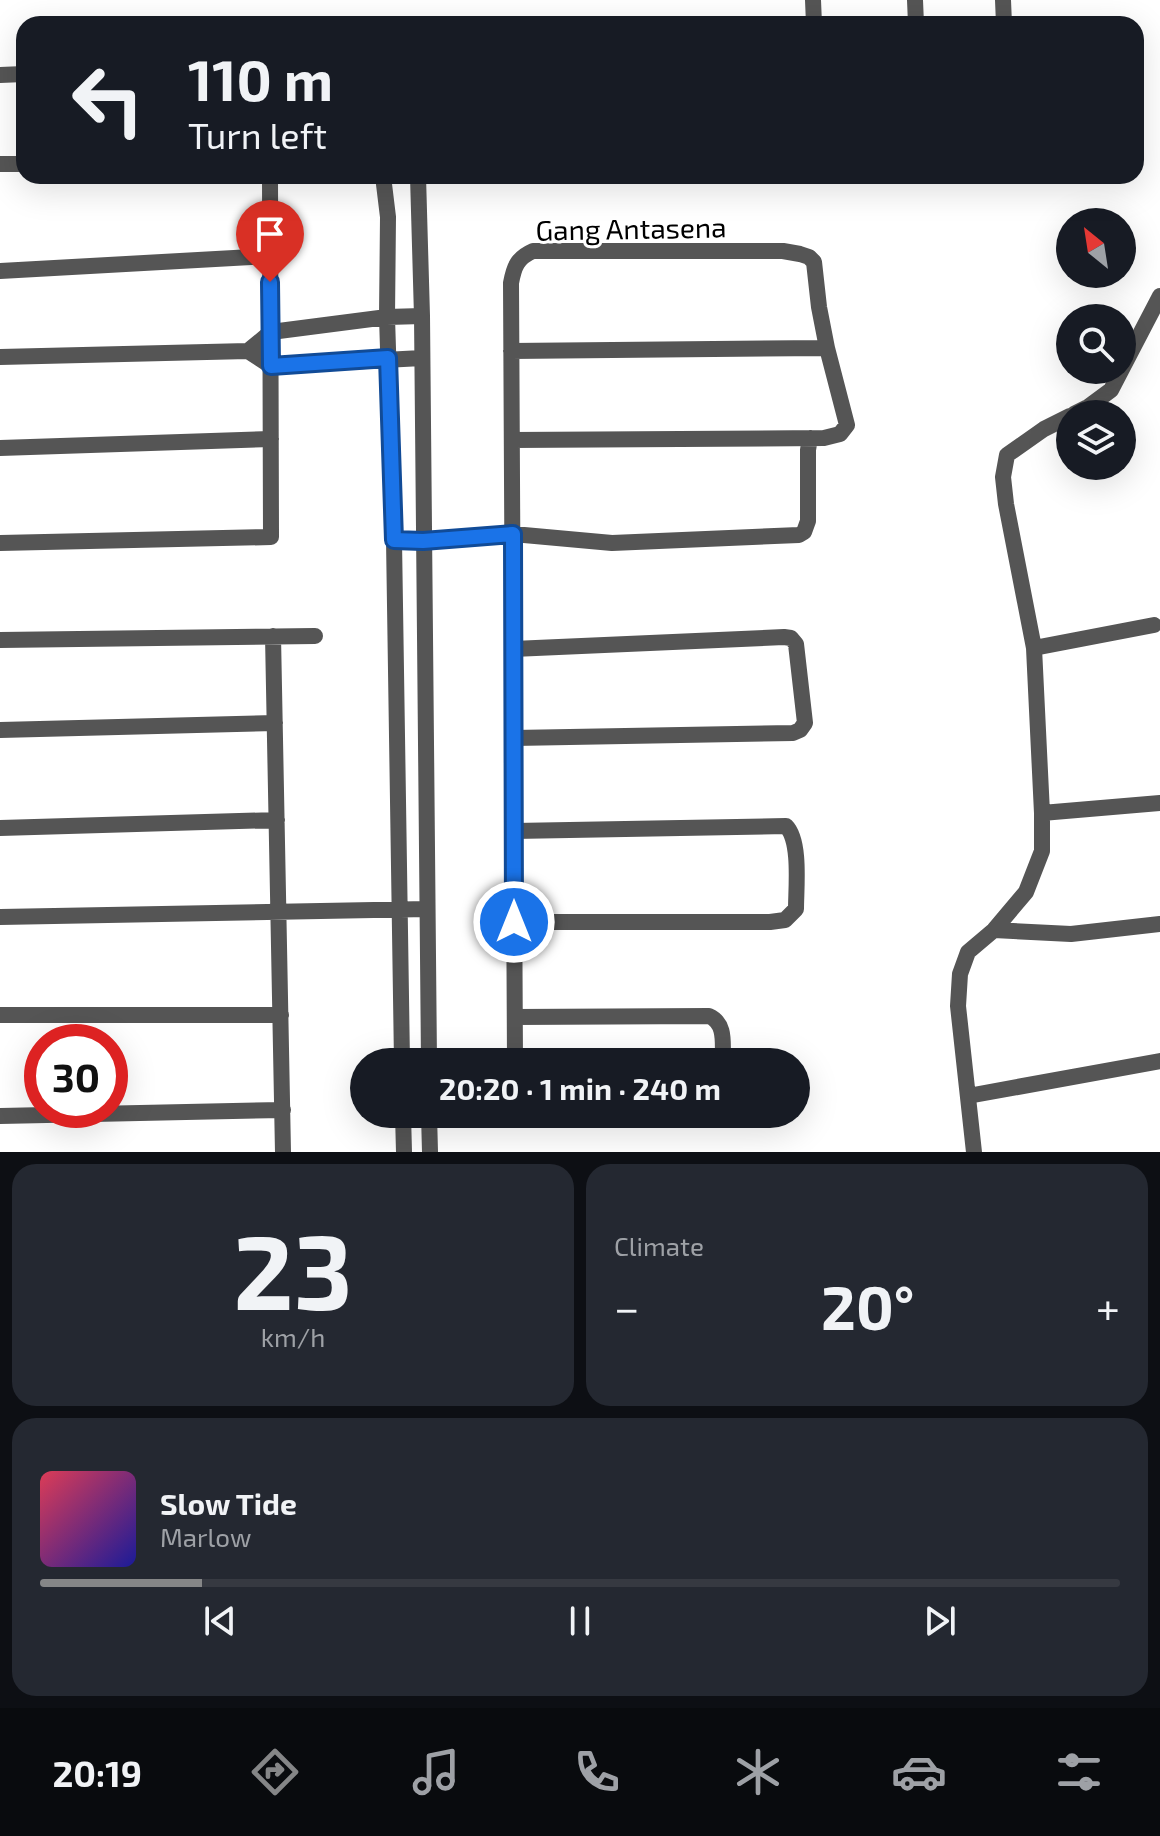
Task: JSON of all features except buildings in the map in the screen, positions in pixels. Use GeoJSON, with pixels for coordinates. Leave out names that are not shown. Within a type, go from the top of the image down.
{"type":"FeatureCollection","features":[{"type":"Feature","properties":{"kind":"street"},"geometry":{"type":"LineString","coordinates":[[0,543],[271,537],[270,184]]}},
{"type":"Feature","properties":{"kind":"street"},"geometry":{"type":"LineString","coordinates":[[384,184],[388,217],[387,317],[394,540],[402,1048]]}},
{"type":"Feature","properties":{"kind":"street"},"geometry":{"type":"LineString","coordinates":[[418,184],[429,1048]]}},
{"type":"Feature","properties":{"kind":"street","name":"Gang Antasena"},"geometry":{"type":"LineString","coordinates":[[511,351],[511,283],[515,265],[533,251],[800,254],[814,262],[827,348]]}},
{"type":"Feature","properties":{"kind":"street"},"geometry":{"type":"LineString","coordinates":[[0,271],[270,256]]}},
{"type":"Feature","properties":{"kind":"street"},"geometry":{"type":"LineString","coordinates":[[1097,400],[1111,390],[1160,296]]}},
{"type":"Feature","properties":{"kind":"street"},"geometry":{"type":"LineString","coordinates":[[248,351],[271,332],[387,317],[422,316]]}},
{"type":"Feature","properties":{"kind":"street"},"geometry":{"type":"LineString","coordinates":[[512,440],[833,437],[847,425],[827,348],[511,351],[515,1048]]}},
{"type":"Feature","properties":{"kind":"street"},"geometry":{"type":"LineString","coordinates":[[0,357],[248,351],[271,366],[422,358]]}},
{"type":"Feature","properties":{"kind":"street"},"geometry":{"type":"LineString","coordinates":[[974,1152],[958,1006],[960,974],[968,952],[994,930],[1026,892],[1042,851],[1034,648],[1003,477],[1007,455],[1056,423]]}},
{"type":"Feature","properties":{"kind":"street"},"geometry":{"type":"LineString","coordinates":[[394,540],[423,541],[513,534],[612,543],[799,535],[804,532],[808,521],[810,438]]}},
{"type":"Feature","properties":{"kind":"street"},"geometry":{"type":"LineString","coordinates":[[0,448],[271,439]]}},
{"type":"Feature","properties":{"kind":"street"},"geometry":{"type":"LineString","coordinates":[[1034,648],[1154,625]]}},
{"type":"Feature","properties":{"kind":"street"},"geometry":{"type":"LineString","coordinates":[[273,636],[283,1152]]}},
{"type":"Feature","properties":{"kind":"street"},"geometry":{"type":"LineString","coordinates":[[0,640],[315,636]]}},
{"type":"Feature","properties":{"kind":"street"},"geometry":{"type":"LineString","coordinates":[[513,649],[791,638],[796,644],[805,723],[793,733],[514,738]]}},
{"type":"Feature","properties":{"kind":"street"},"geometry":{"type":"LineString","coordinates":[[0,730],[275,723]]}},
{"type":"Feature","properties":{"kind":"street"},"geometry":{"type":"LineString","coordinates":[[1042,813],[1160,803]]}},
{"type":"Feature","properties":{"kind":"street"},"geometry":{"type":"LineString","coordinates":[[0,828],[277,820]]}},
{"type":"Feature","properties":{"kind":"street"},"geometry":{"type":"LineString","coordinates":[[514,831],[786,826],[792,832],[795,846],[796,909],[785,920],[770,922],[514,922]]}},
{"type":"Feature","properties":{"kind":"street"},"geometry":{"type":"LineString","coordinates":[[0,917],[427,909]]}},
{"type":"Feature","properties":{"kind":"street"},"geometry":{"type":"LineString","coordinates":[[994,930],[1071,934],[1160,924]]}},
{"type":"Feature","properties":{"kind":"street"},"geometry":{"type":"LineString","coordinates":[[0,1015],[281,1015]]}},
{"type":"Feature","properties":{"kind":"street"},"geometry":{"type":"LineString","coordinates":[[515,1017],[709,1016],[721,1026],[722,1048]]}},
{"type":"Feature","properties":{"kind":"street"},"geometry":{"type":"LineString","coordinates":[[968,1096],[1160,1061]]}},
{"type":"Feature","properties":{"kind":"street"},"geometry":{"type":"LineString","coordinates":[[0,1116],[283,1110]]}},
{"type":"Feature","properties":{"kind":"street"},"geometry":{"type":"LineString","coordinates":[[403,1128],[404,1152]]}},
{"type":"Feature","properties":{"kind":"street"},"geometry":{"type":"LineString","coordinates":[[429,1128],[430,1152]]}},
{"type":"Feature","properties":{"kind":"route"},"geometry":{"type":"LineString","coordinates":[[270,282],[271,366],[388,358],[394,540],[423,541],[513,534],[514,922]]}}]}
